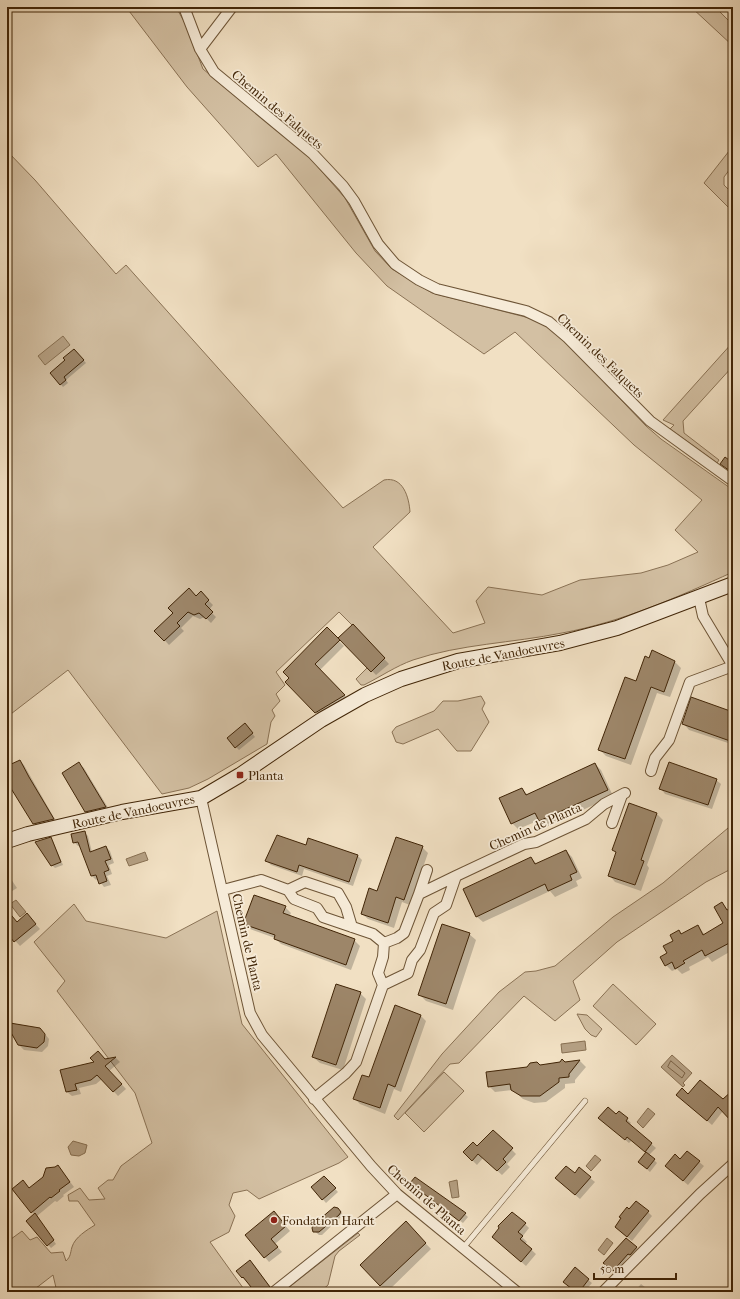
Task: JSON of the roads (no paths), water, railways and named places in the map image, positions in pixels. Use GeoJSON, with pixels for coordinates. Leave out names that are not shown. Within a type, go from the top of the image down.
{"type":"FeatureCollection","features":[{"type":"Feature","properties":{"kind":"main road","name":"Route de Vandoeuvres"},"geometry":{"type":"LineString","coordinates":[[7,841],[28,834],[122,812],[201,798],[240,775],[301,732],[339,709],[401,679],[458,661],[556,643],[610,630],[699,598],[733,584]]}},
{"type":"Feature","properties":{"kind":"street","name":"Chemin des Falquets"},"geometry":{"type":"LineString","coordinates":[[184,7],[200,49],[214,72],[224,82],[296,138],[343,186],[354,201],[378,244],[395,264],[419,280],[437,289],[526,311],[549,322],[568,338],[650,421],[733,481]]}},
{"type":"Feature","properties":{"kind":"street"},"geometry":{"type":"LineString","coordinates":[[200,49],[232,7]]}},
{"type":"Feature","properties":{"kind":"street"},"geometry":{"type":"LineString","coordinates":[[651,771],[655,758],[669,740],[690,682],[733,666],[703,616],[699,598]]}},
{"type":"Feature","properties":{"kind":"street","name":"Chemin de Planta"},"geometry":{"type":"LineString","coordinates":[[419,894],[518,847],[536,842],[586,819],[604,804],[624,794],[612,823]]}},
{"type":"Feature","properties":{"kind":"street","name":"Chemin de Planta"},"geometry":{"type":"LineString","coordinates":[[201,798],[250,1013],[262,1035],[314,1099],[397,1194],[517,1292]]}},
{"type":"Feature","properties":{"kind":"street"},"geometry":{"type":"LineString","coordinates":[[314,1099],[346,1073],[356,1062],[383,985],[378,973],[383,957],[384,943],[397,938],[404,933],[427,870]]}},
{"type":"Feature","properties":{"kind":"street"},"geometry":{"type":"LineString","coordinates":[[383,985],[408,973],[412,960],[420,950],[434,913],[446,905],[456,876]]}},
{"type":"Feature","properties":{"kind":"street","name":"Chemin de Planta"},"geometry":{"type":"LineString","coordinates":[[222,890],[261,880],[288,890],[294,899],[317,908],[323,917],[373,934],[384,943]]}},
{"type":"Feature","properties":{"kind":"street"},"geometry":{"type":"LineString","coordinates":[[288,890],[305,882],[338,893],[346,907],[352,927]]}},
{"type":"Feature","properties":{"kind":"street"},"geometry":{"type":"LineString","coordinates":[[603,1292],[700,1194],[733,1164]]}},
{"type":"Feature","properties":{"kind":"street"},"geometry":{"type":"LineString","coordinates":[[274,1292],[397,1194]]}},
{"type":"Feature","properties":{"kind":"lane"},"geometry":{"type":"LineString","coordinates":[[463,1248],[585,1101]]}},
{"type":"Feature","properties":{"kind":"water"},"geometry":{"type":"Polygon","coordinates":[[[63,336],[70,345],[45,365],[38,356],[63,336]]]}},
{"type":"Feature","properties":{"kind":"water"},"geometry":{"type":"Polygon","coordinates":[[[145,852],[148,860],[129,866],[126,859],[145,852]]]}},
{"type":"Feature","properties":{"kind":"water"},"geometry":{"type":"Polygon","coordinates":[[[16,900],[26,912],[20,917],[10,904],[16,900]]]}},
{"type":"Feature","properties":{"kind":"water"},"geometry":{"type":"Polygon","coordinates":[[[585,1041],[586,1050],[562,1053],[561,1044],[585,1041]]]}},
{"type":"Feature","properties":{"kind":"water"},"geometry":{"type":"Polygon","coordinates":[[[672,1055],[692,1073],[683,1083],[685,1085],[683,1087],[661,1067],[672,1055]]]}},
{"type":"Feature","properties":{"kind":"water"},"geometry":{"type":"Polygon","coordinates":[[[648,1108],[655,1114],[643,1128],[637,1122],[648,1108]]]}},
{"type":"Feature","properties":{"kind":"water"},"geometry":{"type":"Polygon","coordinates":[[[73,1141],[87,1145],[85,1153],[79,1156],[71,1155],[68,1147],[73,1141]]]}},
{"type":"Feature","properties":{"kind":"water"},"geometry":{"type":"Polygon","coordinates":[[[595,1155],[601,1160],[591,1171],[586,1166],[595,1155]]]}},
{"type":"Feature","properties":{"kind":"water"},"geometry":{"type":"Polygon","coordinates":[[[457,1180],[459,1197],[452,1198],[449,1182],[457,1180]]]}},
{"type":"Feature","properties":{"kind":"water"},"geometry":{"type":"Polygon","coordinates":[[[607,1238],[613,1243],[604,1255],[598,1250],[607,1238]]]}},
{"type":"Feature","properties":{"kind":"place","name":"Planta"},"geometry":{"type":"Point","coordinates":[240,775]}},
{"type":"Feature","properties":{"kind":"place","name":"Fondation Hardt"},"geometry":{"type":"Point","coordinates":[274,1220]}}]}
